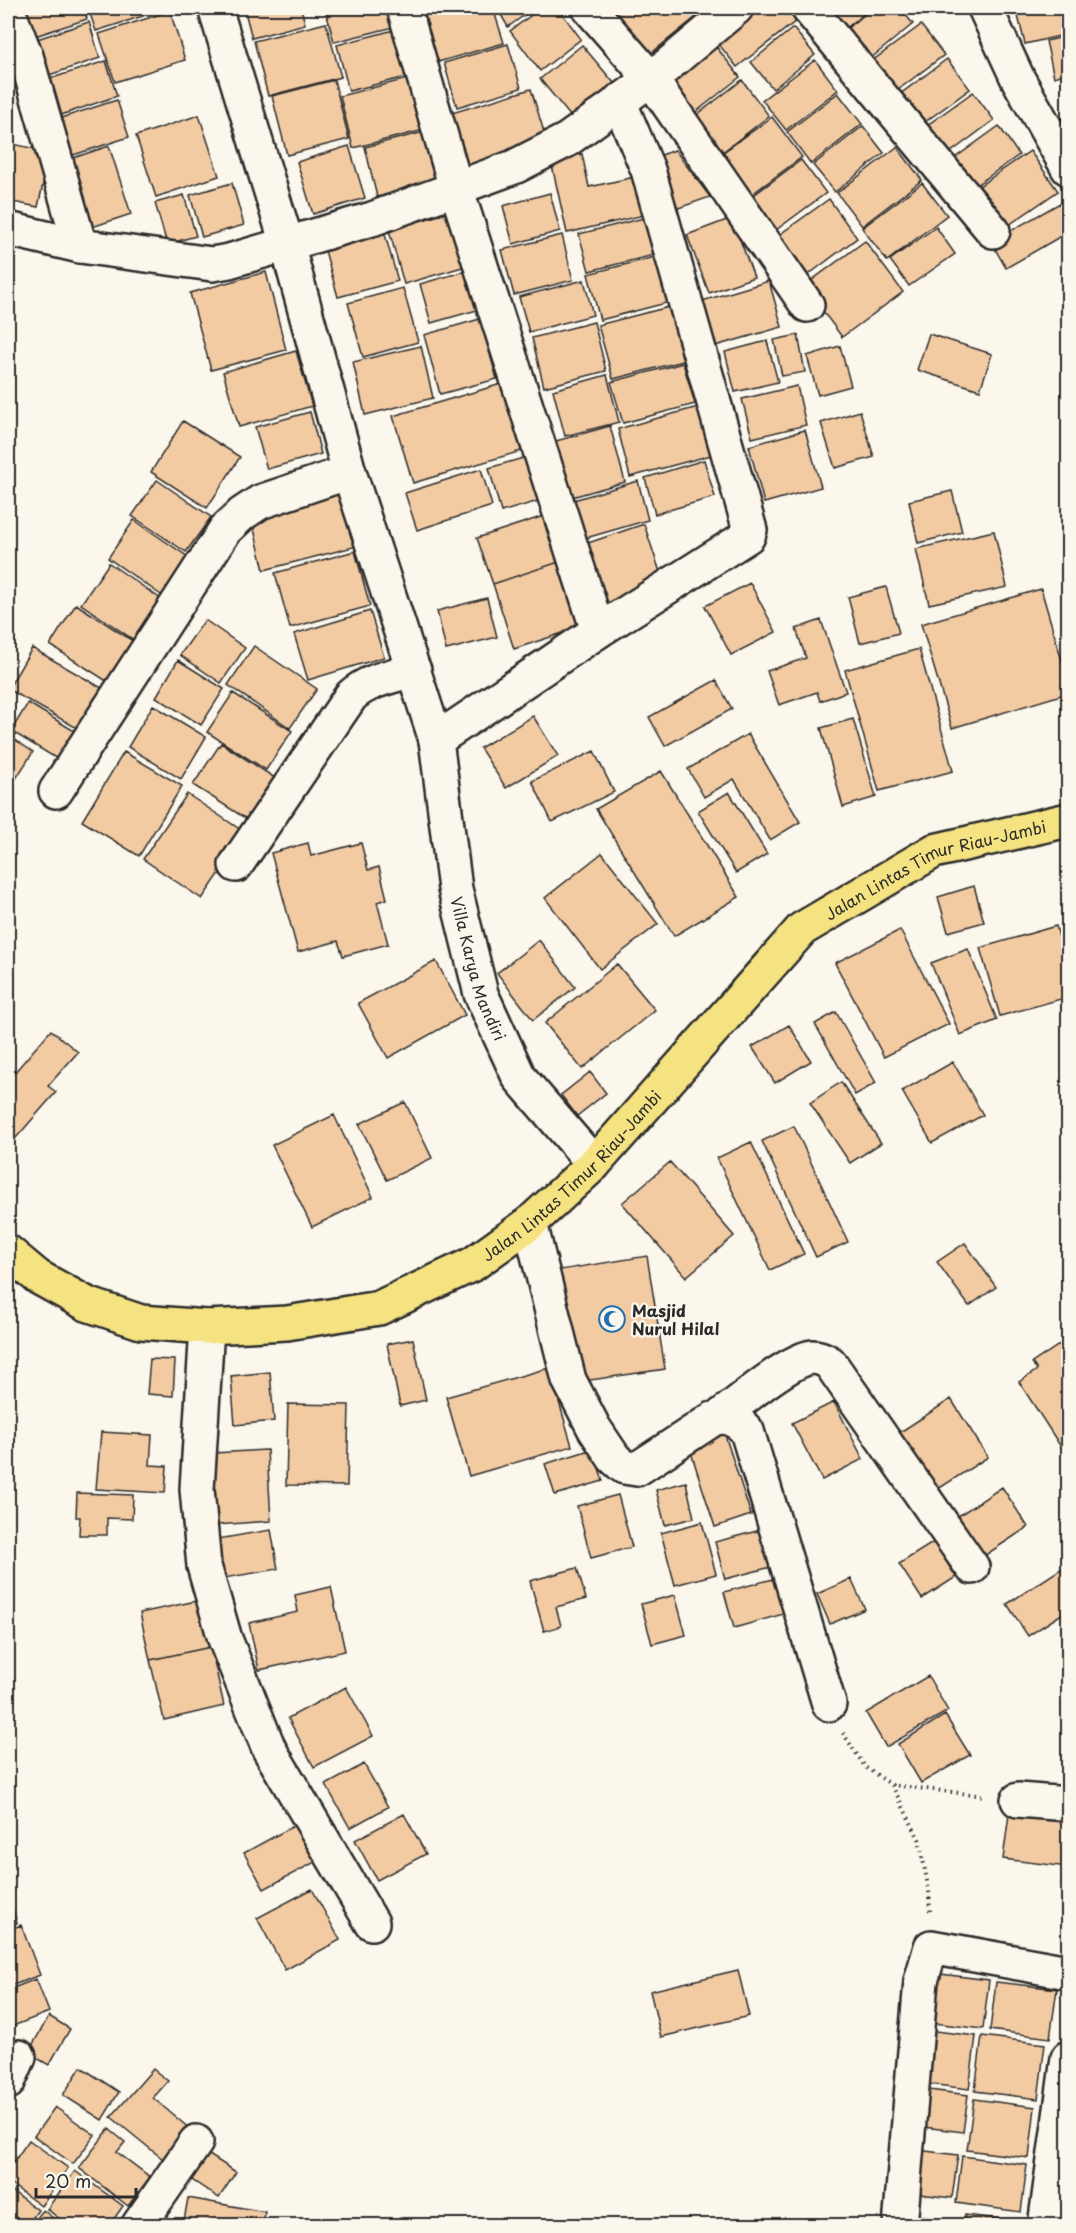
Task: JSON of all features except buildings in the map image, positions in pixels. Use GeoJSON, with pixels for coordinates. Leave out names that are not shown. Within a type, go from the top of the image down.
{"type":"FeatureCollection","features":[{"type":"Feature","properties":{"kind":"highway","name":"Jalan Lintas Timur Riau-Jambi"},"geometry":{"type":"LineString","coordinates":[[8,1252],[38,1277],[87,1304],[141,1322],[207,1327],[287,1323],[379,1308],[473,1264],[530,1223],[594,1164],[802,929],[934,851],[1068,819]]}},
{"type":"Feature","properties":{"kind":"street","name":"Villa Karya Mandiri"},"geometry":{"type":"LineString","coordinates":[[215,8],[287,244],[349,472],[436,740],[455,889],[481,994],[519,1077],[594,1164]]}},
{"type":"Feature","properties":{"kind":"street"},"geometry":{"type":"LineString","coordinates":[[404,8],[456,188],[598,631]]}},
{"type":"Feature","properties":{"kind":"street"},"geometry":{"type":"LineString","coordinates":[[589,8],[651,79],[807,305]]}},
{"type":"Feature","properties":{"kind":"street"},"geometry":{"type":"LineString","coordinates":[[8,229],[80,246],[212,264],[372,219],[514,167],[567,140],[651,79],[736,8]]}},
{"type":"Feature","properties":{"kind":"street"},"geometry":{"type":"LineString","coordinates":[[808,8],[993,231]]}},
{"type":"Feature","properties":{"kind":"street"},"geometry":{"type":"LineString","coordinates":[[985,8],[1018,79],[1068,168]]}},
{"type":"Feature","properties":{"kind":"street"},"geometry":{"type":"LineString","coordinates":[[8,11],[17,57],[80,246]]}},
{"type":"Feature","properties":{"kind":"street"},"geometry":{"type":"LineString","coordinates":[[436,740],[598,631],[748,536],[750,530],[648,170],[619,101]]}},
{"type":"Feature","properties":{"kind":"street"},"geometry":{"type":"LineString","coordinates":[[56,791],[225,530],[242,514],[260,502],[349,472]]}},
{"type":"Feature","properties":{"kind":"street"},"geometry":{"type":"LineString","coordinates":[[236,865],[351,696],[366,686],[414,670]]}},
{"type":"Feature","properties":{"kind":"street"},"geometry":{"type":"LineString","coordinates":[[530,1223],[569,1380],[594,1428],[614,1458],[624,1467],[637,1469],[713,1419],[722,1416],[769,1379],[806,1359],[822,1358],[830,1362],[972,1567]]}},
{"type":"Feature","properties":{"kind":"street"},"geometry":{"type":"LineString","coordinates":[[207,1327],[197,1489],[204,1566],[225,1639],[268,1749],[372,1923]]}},
{"type":"Feature","properties":{"kind":"street"},"geometry":{"type":"LineString","coordinates":[[722,1416],[739,1422],[747,1431],[829,1704]]}},
{"type":"Feature","properties":{"kind":"street"},"geometry":{"type":"LineString","coordinates":[[1018,1800],[1068,1804]]}},
{"type":"Feature","properties":{"kind":"street"},"geometry":{"type":"LineString","coordinates":[[900,2226],[921,1982],[931,1947],[1068,1972]]}},
{"type":"Feature","properties":{"kind":"street"},"geometry":{"type":"LineString","coordinates":[[1045,2226],[1068,2058]]}},
{"type":"Feature","properties":{"kind":"street"},"geometry":{"type":"LineString","coordinates":[[138,2226],[196,2142]]}},
{"type":"Feature","properties":{"kind":"path"},"geometry":{"type":"LineString","coordinates":[[829,1704],[847,1743],[865,1767],[892,1785],[1018,1800]]}},
{"type":"Feature","properties":{"kind":"path"},"geometry":{"type":"LineString","coordinates":[[892,1785],[919,1839],[929,1891],[931,1947]]}},
{"type":"Feature","properties":{"kind":"place","name":"Masjid Nurul Hilal"},"geometry":{"type":"Point","coordinates":[612,1319]}}]}
